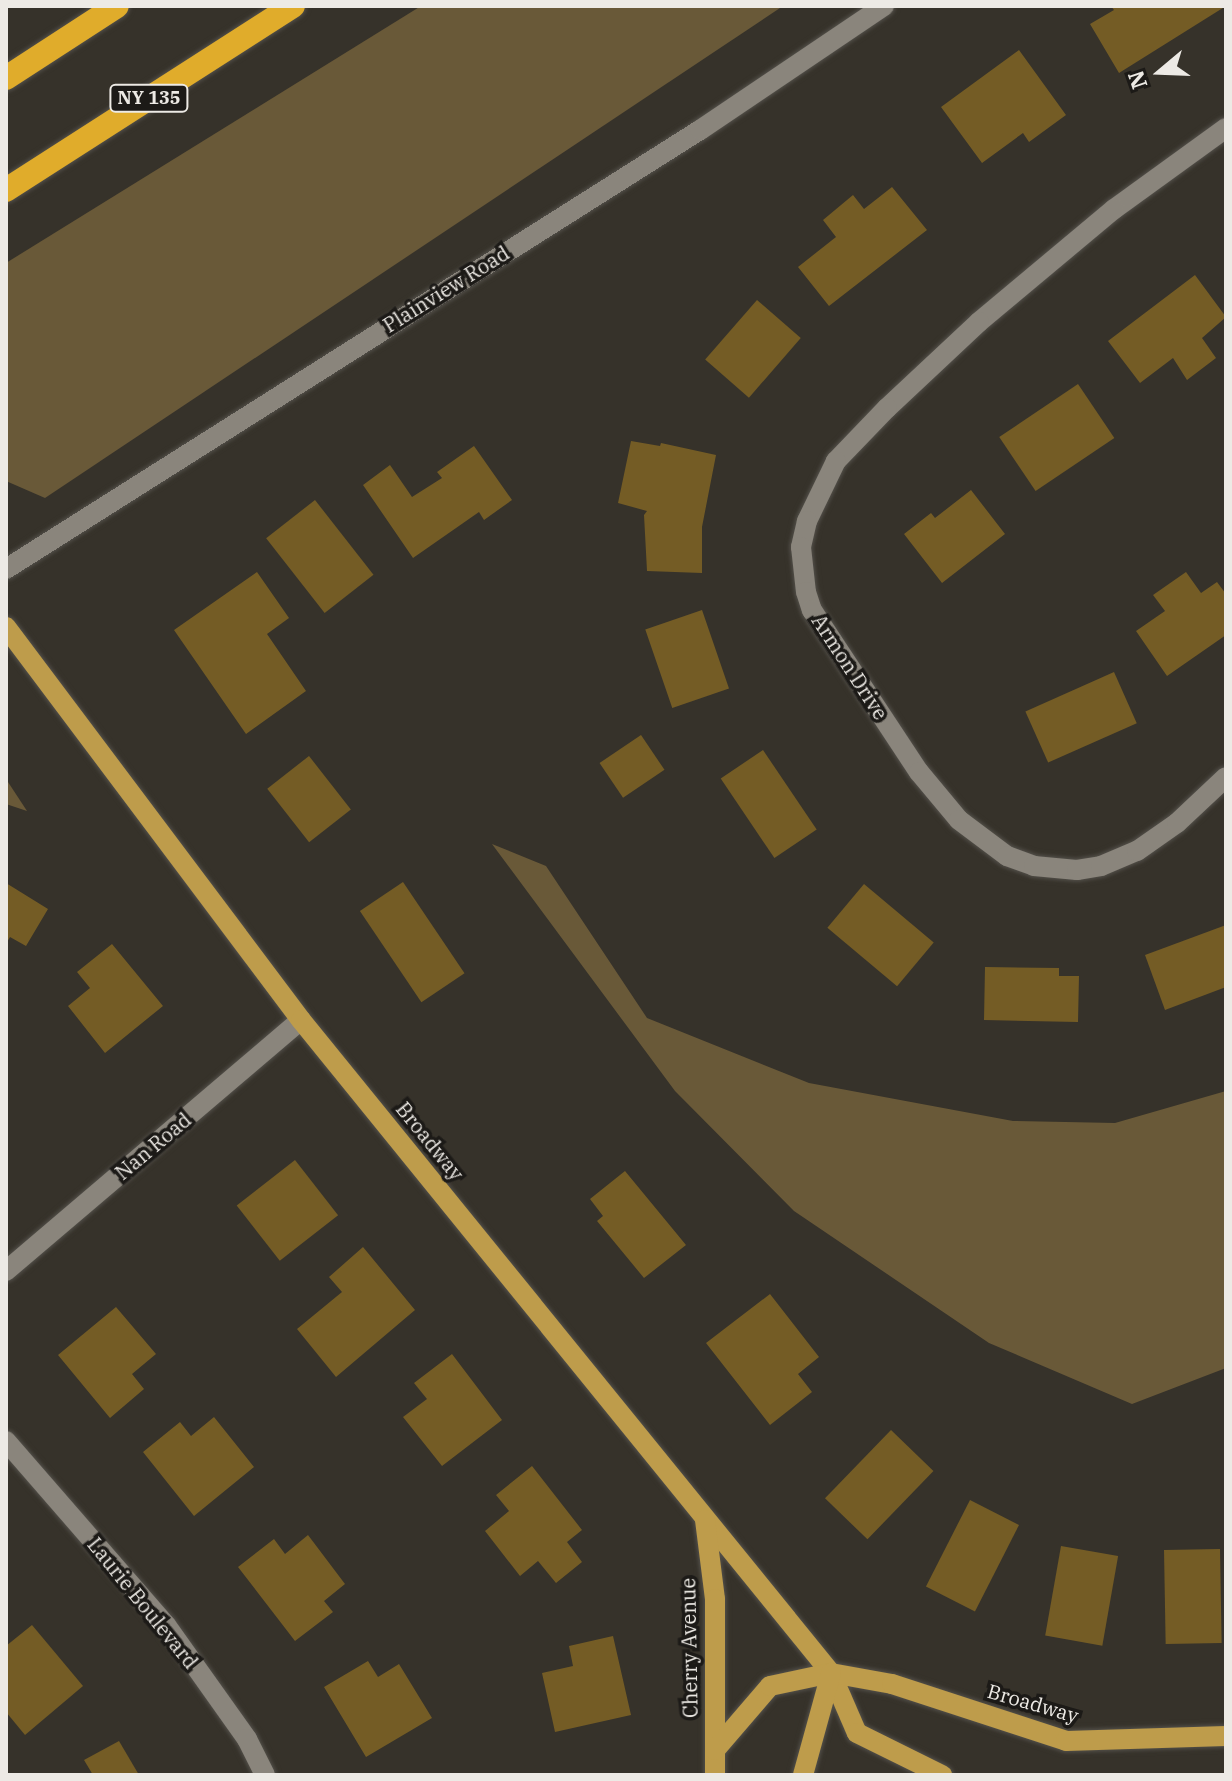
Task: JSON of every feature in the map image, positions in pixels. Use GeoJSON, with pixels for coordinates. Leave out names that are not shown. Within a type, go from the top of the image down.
{"type":"FeatureCollection","features":[{"type":"Feature","properties":{"kind":"highway"},"geometry":{"type":"LineString","coordinates":[[6,78],[117,6]]}},
{"type":"Feature","properties":{"kind":"highway","name":"NY 135"},"geometry":{"type":"LineString","coordinates":[[6,190],[293,6]]}},
{"type":"Feature","properties":{"kind":"main road","name":"Broadway"},"geometry":{"type":"LineString","coordinates":[[6,627],[301,1020],[831,1673],[857,1733],[942,1775]]}},
{"type":"Feature","properties":{"kind":"main road","name":"Cherry Avenue"},"geometry":{"type":"LineString","coordinates":[[705,1520],[715,1599],[715,1775]]}},
{"type":"Feature","properties":{"kind":"main road","name":"Broadway"},"geometry":{"type":"LineString","coordinates":[[831,1673],[892,1684],[1066,1741],[1226,1736]]}},
{"type":"Feature","properties":{"kind":"main road"},"geometry":{"type":"LineString","coordinates":[[715,1750],[770,1686],[831,1673],[803,1775]]}},
{"type":"Feature","properties":{"kind":"street","name":"Plainview Road"},"geometry":{"type":"LineString","coordinates":[[6,569],[700,130],[884,6]]}},
{"type":"Feature","properties":{"kind":"street","name":"Armon Drive"},"geometry":{"type":"LineString","coordinates":[[1226,128],[1114,209],[979,322],[887,408],[836,461],[807,521],[801,547],[806,592],[812,610],[919,772],[959,820],[1007,856],[1034,866],[1077,870],[1101,866],[1137,851],[1177,823],[1226,777]]}},
{"type":"Feature","properties":{"kind":"street","name":"Nan Road"},"geometry":{"type":"LineString","coordinates":[[6,1271],[301,1020]]}},
{"type":"Feature","properties":{"kind":"street","name":"Laurie Boulevard"},"geometry":{"type":"LineString","coordinates":[[6,1441],[166,1625],[247,1739],[265,1775]]}},
{"type":"Feature","properties":{"kind":"shaded area"},"geometry":{"type":"Polygon","coordinates":[[[421,6],[783,6],[45,498],[6,481],[6,263],[421,6]]]}},
{"type":"Feature","properties":{"kind":"shaded area"},"geometry":{"type":"Polygon","coordinates":[[[6,779],[27,811],[6,804],[6,779]]]}},
{"type":"Feature","properties":{"kind":"shaded area"},"geometry":{"type":"Polygon","coordinates":[[[492,844],[546,866],[647,1018],[809,1083],[1013,1121],[1115,1123],[1226,1091],[1226,1368],[1132,1404],[989,1343],[794,1211],[675,1091],[492,844]]]}},
{"type":"Feature","properties":{"kind":"building"},"geometry":{"type":"Polygon","coordinates":[[[1111,6],[1226,6],[1119,73],[1090,24],[1114,10],[1111,6]]]}},
{"type":"Feature","properties":{"kind":"building"},"geometry":{"type":"Polygon","coordinates":[[[1019,50],[1066,115],[1029,142],[1023,133],[982,163],[941,107],[1019,50]]]}},
{"type":"Feature","properties":{"kind":"building"},"geometry":{"type":"Polygon","coordinates":[[[892,187],[927,230],[829,306],[798,267],[836,237],[823,220],[853,195],[864,209],[892,187]]]}},
{"type":"Feature","properties":{"kind":"building"},"geometry":{"type":"Polygon","coordinates":[[[1195,275],[1226,317],[1202,338],[1216,358],[1187,380],[1173,358],[1140,383],[1108,341],[1195,275]]]}},
{"type":"Feature","properties":{"kind":"building"},"geometry":{"type":"Polygon","coordinates":[[[757,300],[801,338],[749,398],[705,360],[757,300]]]}},
{"type":"Feature","properties":{"kind":"building"},"geometry":{"type":"Polygon","coordinates":[[[1078,384],[1114,438],[1036,491],[999,437],[1078,384]]]}},
{"type":"Feature","properties":{"kind":"building"},"geometry":{"type":"Polygon","coordinates":[[[631,441],[660,446],[661,443],[716,455],[702,527],[702,573],[647,571],[644,515],[647,511],[618,503],[631,441]]]}},
{"type":"Feature","properties":{"kind":"building"},"geometry":{"type":"Polygon","coordinates":[[[474,446],[512,500],[484,520],[479,512],[413,558],[363,485],[390,465],[412,497],[442,478],[437,472],[474,446]]]}},
{"type":"Feature","properties":{"kind":"building"},"geometry":{"type":"Polygon","coordinates":[[[971,490],[1005,534],[942,583],[904,534],[931,513],[935,518],[971,490]]]}},
{"type":"Feature","properties":{"kind":"building"},"geometry":{"type":"Polygon","coordinates":[[[315,500],[373,575],[325,613],[266,538],[315,500]]]}},
{"type":"Feature","properties":{"kind":"building"},"geometry":{"type":"Polygon","coordinates":[[[257,572],[289,618],[267,634],[306,691],[246,734],[174,630],[257,572]]]}},
{"type":"Feature","properties":{"kind":"building"},"geometry":{"type":"Polygon","coordinates":[[[1186,572],[1201,593],[1217,582],[1226,594],[1226,635],[1167,676],[1136,631],[1165,611],[1153,595],[1186,572]]]}},
{"type":"Feature","properties":{"kind":"building"},"geometry":{"type":"Polygon","coordinates":[[[702,610],[729,688],[672,708],[645,630],[702,610]]]}},
{"type":"Feature","properties":{"kind":"building"},"geometry":{"type":"Polygon","coordinates":[[[1114,672],[1137,723],[1048,763],[1025,711],[1114,672]]]}},
{"type":"Feature","properties":{"kind":"building"},"geometry":{"type":"Polygon","coordinates":[[[641,735],[664,770],[623,798],[600,763],[641,735]]]}},
{"type":"Feature","properties":{"kind":"building"},"geometry":{"type":"Polygon","coordinates":[[[763,750],[817,830],[774,858],[721,779],[763,750]]]}},
{"type":"Feature","properties":{"kind":"building"},"geometry":{"type":"Polygon","coordinates":[[[309,756],[351,810],[309,842],[267,789],[309,756]]]}},
{"type":"Feature","properties":{"kind":"building"},"geometry":{"type":"Polygon","coordinates":[[[403,882],[465,973],[421,1002],[360,911],[403,882]]]}},
{"type":"Feature","properties":{"kind":"building"},"geometry":{"type":"Polygon","coordinates":[[[6,883],[48,909],[26,946],[10,937],[6,944],[6,883]]]}},
{"type":"Feature","properties":{"kind":"building"},"geometry":{"type":"Polygon","coordinates":[[[864,884],[934,942],[897,986],[827,928],[864,884]]]}},
{"type":"Feature","properties":{"kind":"building"},"geometry":{"type":"Polygon","coordinates":[[[1226,925],[1226,987],[1165,1010],[1145,955],[1226,925]]]}},
{"type":"Feature","properties":{"kind":"building"},"geometry":{"type":"Polygon","coordinates":[[[112,944],[163,1006],[105,1053],[68,1006],[90,988],[77,972],[112,944]]]}},
{"type":"Feature","properties":{"kind":"building"},"geometry":{"type":"Polygon","coordinates":[[[985,967],[1059,968],[1059,976],[1079,976],[1078,1022],[984,1020],[985,967]]]}},
{"type":"Feature","properties":{"kind":"building"},"geometry":{"type":"Polygon","coordinates":[[[295,1160],[338,1215],[280,1261],[237,1206],[295,1160]]]}},
{"type":"Feature","properties":{"kind":"building"},"geometry":{"type":"Polygon","coordinates":[[[625,1171],[686,1245],[644,1278],[597,1221],[603,1216],[590,1199],[625,1171]]]}},
{"type":"Feature","properties":{"kind":"building"},"geometry":{"type":"Polygon","coordinates":[[[363,1247],[415,1310],[336,1377],[297,1329],[342,1292],[329,1277],[363,1247]]]}},
{"type":"Feature","properties":{"kind":"building"},"geometry":{"type":"Polygon","coordinates":[[[770,1294],[819,1357],[798,1374],[812,1392],[770,1425],[706,1343],[770,1294]]]}},
{"type":"Feature","properties":{"kind":"building"},"geometry":{"type":"Polygon","coordinates":[[[116,1307],[156,1354],[132,1374],[144,1389],[110,1418],[58,1355],[116,1307]]]}},
{"type":"Feature","properties":{"kind":"building"},"geometry":{"type":"Polygon","coordinates":[[[452,1354],[502,1420],[442,1466],[403,1417],[427,1399],[414,1383],[452,1354]]]}},
{"type":"Feature","properties":{"kind":"building"},"geometry":{"type":"Polygon","coordinates":[[[214,1417],[254,1467],[194,1516],[143,1452],[180,1422],[191,1436],[214,1417]]]}},
{"type":"Feature","properties":{"kind":"building"},"geometry":{"type":"Polygon","coordinates":[[[891,1430],[933,1471],[867,1539],[825,1498],[891,1430]]]}},
{"type":"Feature","properties":{"kind":"building"},"geometry":{"type":"Polygon","coordinates":[[[532,1466],[582,1530],[567,1542],[582,1562],[556,1583],[538,1561],[520,1576],[485,1531],[509,1511],[496,1495],[532,1466]]]}},
{"type":"Feature","properties":{"kind":"building"},"geometry":{"type":"Polygon","coordinates":[[[970,1500],[1019,1525],[975,1611],[926,1586],[970,1500]]]}},
{"type":"Feature","properties":{"kind":"building"},"geometry":{"type":"Polygon","coordinates":[[[308,1535],[345,1584],[324,1601],[333,1612],[295,1641],[238,1567],[274,1539],[285,1554],[308,1535]]]}},
{"type":"Feature","properties":{"kind":"building"},"geometry":{"type":"Polygon","coordinates":[[[1061,1546],[1118,1556],[1102,1646],[1045,1636],[1061,1546]]]}},
{"type":"Feature","properties":{"kind":"building"},"geometry":{"type":"Polygon","coordinates":[[[1220,1549],[1222,1643],[1166,1644],[1164,1550],[1220,1549]]]}},
{"type":"Feature","properties":{"kind":"building"},"geometry":{"type":"Polygon","coordinates":[[[32,1625],[83,1686],[25,1735],[6,1712],[6,1646],[32,1625]]]}},
{"type":"Feature","properties":{"kind":"building"},"geometry":{"type":"Polygon","coordinates":[[[613,1636],[631,1715],[555,1732],[542,1673],[573,1666],[569,1646],[613,1636]]]}},
{"type":"Feature","properties":{"kind":"building"},"geometry":{"type":"Polygon","coordinates":[[[368,1661],[378,1677],[399,1664],[432,1718],[366,1757],[324,1687],[368,1661]]]}},
{"type":"Feature","properties":{"kind":"building"},"geometry":{"type":"Polygon","coordinates":[[[119,1741],[139,1775],[93,1775],[84,1760],[119,1741]]]}}]}
